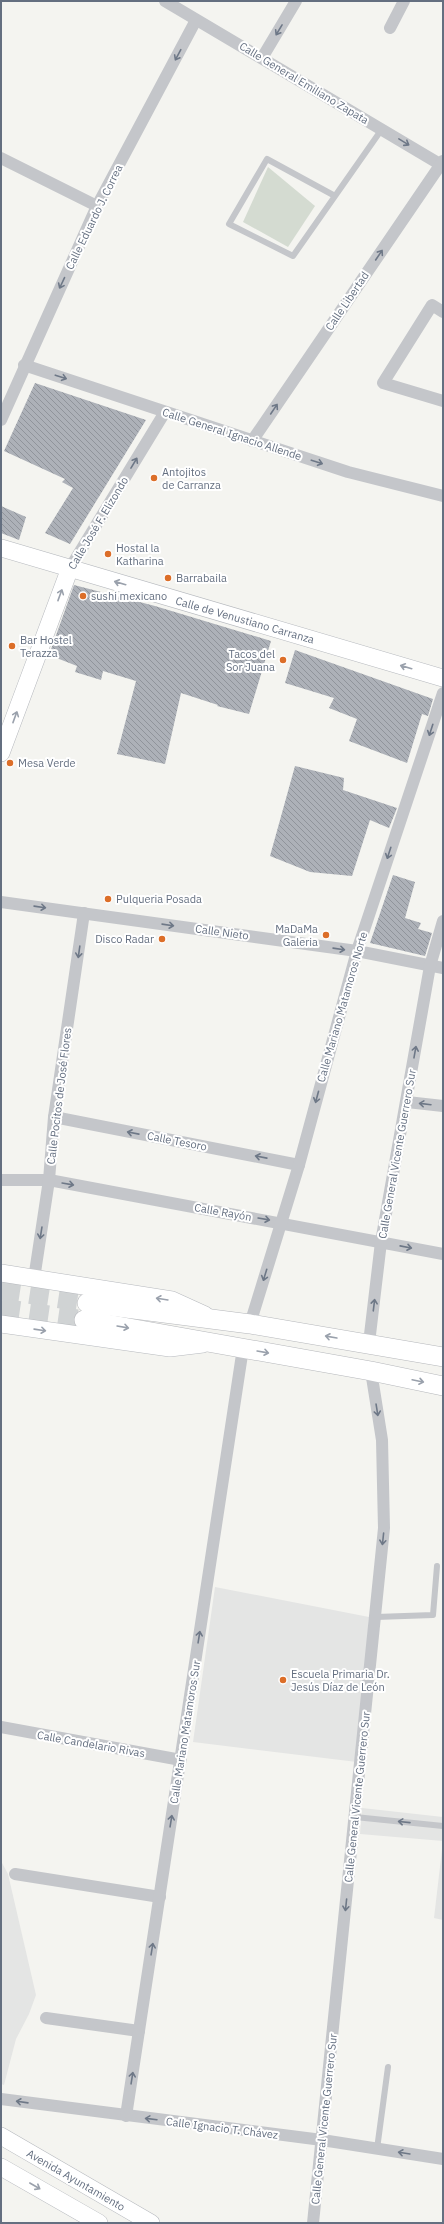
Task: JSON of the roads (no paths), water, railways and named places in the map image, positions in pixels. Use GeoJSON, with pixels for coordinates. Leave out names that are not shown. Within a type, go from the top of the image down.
{"type":"FeatureCollection","features":[{"type":"Feature","properties":{"kind":"main road"},"geometry":{"type":"LineString","coordinates":[[443,1357],[211,1318],[86,1312],[210,1343],[371,1371],[443,1386]]}},
{"type":"Feature","properties":{"kind":"street","name":"Calle General Emiliano Zapata"},"geometry":{"type":"LineString","coordinates":[[165,1],[442,164]]}},
{"type":"Feature","properties":{"kind":"street"},"geometry":{"type":"LineString","coordinates":[[262,58],[296,1]]}},
{"type":"Feature","properties":{"kind":"street"},"geometry":{"type":"LineString","coordinates":[[390,28],[404,1]]}},
{"type":"Feature","properties":{"kind":"street","name":"Calle Eduardo J. Correa"},"geometry":{"type":"LineString","coordinates":[[1,420],[24,365],[97,206],[196,20]]}},
{"type":"Feature","properties":{"kind":"street"},"geometry":{"type":"LineString","coordinates":[[1,158],[97,206]]}},
{"type":"Feature","properties":{"kind":"street","name":"Calle Libertad"},"geometry":{"type":"LineString","coordinates":[[252,441],[442,164]]}},
{"type":"Feature","properties":{"kind":"street"},"geometry":{"type":"LineString","coordinates":[[443,312],[432,305],[382,383],[443,401]]}},
{"type":"Feature","properties":{"kind":"street","name":"Calle General Ignacio Allende"},"geometry":{"type":"LineString","coordinates":[[24,365],[348,472],[443,496]]}},
{"type":"Feature","properties":{"kind":"street","name":"Calle José F. Elizondo"},"geometry":{"type":"LineString","coordinates":[[1,753],[70,568],[165,412]]}},
{"type":"Feature","properties":{"kind":"street","name":"Calle de Venustiano Carranza"},"geometry":{"type":"LineString","coordinates":[[1,548],[443,678]]}},
{"type":"Feature","properties":{"kind":"street","name":"Calle Mariano Matamoros Norte"},"geometry":{"type":"LineString","coordinates":[[250,1324],[299,1165],[357,951],[443,693]]}},
{"type":"Feature","properties":{"kind":"street","name":"Calle Nieto"},"geometry":{"type":"LineString","coordinates":[[1,902],[357,951],[443,968]]}},
{"type":"Feature","properties":{"kind":"street","name":"Calle Pocitos de José Flores"},"geometry":{"type":"LineString","coordinates":[[34,1279],[49,1180],[54,1117],[84,913]]}},
{"type":"Feature","properties":{"kind":"street","name":"Calle General Vicente Guerrero Sur"},"geometry":{"type":"LineString","coordinates":[[369,1344],[381,1242],[430,966],[443,921]]}},
{"type":"Feature","properties":{"kind":"street"},"geometry":{"type":"LineString","coordinates":[[407,1102],[443,1106]]}},
{"type":"Feature","properties":{"kind":"street","name":"Calle Tesoro"},"geometry":{"type":"LineString","coordinates":[[54,1117],[299,1165]]}},
{"type":"Feature","properties":{"kind":"street","name":"Calle Rayón"},"geometry":{"type":"LineString","coordinates":[[1,1180],[49,1180],[443,1254]]}},
{"type":"Feature","properties":{"kind":"street"},"geometry":{"type":"LineString","coordinates":[[1,1273],[172,1300],[211,1318]]}},
{"type":"Feature","properties":{"kind":"street"},"geometry":{"type":"LineString","coordinates":[[1,1324],[170,1348],[210,1343]]}},
{"type":"Feature","properties":{"kind":"street","name":"Calle Mariano Matamoros Sur"},"geometry":{"type":"LineString","coordinates":[[126,2116],[243,1348]]}},
{"type":"Feature","properties":{"kind":"street","name":"Calle General Vicente Guerrero Sur"},"geometry":{"type":"LineString","coordinates":[[313,2223],[384,1528],[382,1440],[371,1371]]}},
{"type":"Feature","properties":{"kind":"street","name":"Calle Candelario Rivas"},"geometry":{"type":"LineString","coordinates":[[1,1727],[180,1760]]}},
{"type":"Feature","properties":{"kind":"street"},"geometry":{"type":"LineString","coordinates":[[15,1874],[160,1897]]}},
{"type":"Feature","properties":{"kind":"street"},"geometry":{"type":"LineString","coordinates":[[46,2018],[139,2031]]}},
{"type":"Feature","properties":{"kind":"street","name":"Calle Ignacio T. Chávez"},"geometry":{"type":"LineString","coordinates":[[1,2099],[322,2140],[443,2159]]}},
{"type":"Feature","properties":{"kind":"street","name":"Avenida Ayuntamiento"},"geometry":{"type":"LineString","coordinates":[[1,2136],[151,2223]]}},
{"type":"Feature","properties":{"kind":"street"},"geometry":{"type":"LineString","coordinates":[[1,2167],[99,2223]]}},
{"type":"Feature","properties":{"kind":"lane"},"geometry":{"type":"LineString","coordinates":[[335,196],[267,159],[229,224],[292,256],[335,196],[382,129]]}},
{"type":"Feature","properties":{"kind":"lane"},"geometry":{"type":"LineString","coordinates":[[376,1617],[433,1615],[437,1566]]}},
{"type":"Feature","properties":{"kind":"lane"},"geometry":{"type":"LineString","coordinates":[[355,1816],[443,1826]]}},
{"type":"Feature","properties":{"kind":"lane"},"geometry":{"type":"LineString","coordinates":[[377,2149],[388,2067]]}},
{"type":"Feature","properties":{"kind":"tunnel"},"geometry":{"type":"LineString","coordinates":[[1,1290],[87,1303]]}},
{"type":"Feature","properties":{"kind":"tunnel"},"geometry":{"type":"LineString","coordinates":[[1,1308],[84,1320]]}},
{"type":"Feature","properties":{"kind":"place","name":"Antojitos de Carranza"},"geometry":{"type":"Point","coordinates":[154,478]}},
{"type":"Feature","properties":{"kind":"place","name":"Hostal la Katharina"},"geometry":{"type":"Point","coordinates":[108,554]}},
{"type":"Feature","properties":{"kind":"place","name":"Barrabaila"},"geometry":{"type":"Point","coordinates":[168,578]}},
{"type":"Feature","properties":{"kind":"place","name":"sushi mexicano"},"geometry":{"type":"Point","coordinates":[83,596]}},
{"type":"Feature","properties":{"kind":"place","name":"Bar Hostel Terazza"},"geometry":{"type":"Point","coordinates":[12,646]}},
{"type":"Feature","properties":{"kind":"place","name":"Tacos del Sor Juana"},"geometry":{"type":"Point","coordinates":[283,660]}},
{"type":"Feature","properties":{"kind":"place","name":"Mesa Verde"},"geometry":{"type":"Point","coordinates":[10,763]}},
{"type":"Feature","properties":{"kind":"place","name":"Pulqueria Posada"},"geometry":{"type":"Point","coordinates":[108,899]}},
{"type":"Feature","properties":{"kind":"place","name":"MaDaMa Galeria"},"geometry":{"type":"Point","coordinates":[326,935]}},
{"type":"Feature","properties":{"kind":"place","name":"Disco Radar"},"geometry":{"type":"Point","coordinates":[162,939]}},
{"type":"Feature","properties":{"kind":"place","name":"Escuela Primaria Dr. Jesús Díaz de León"},"geometry":{"type":"Point","coordinates":[283,1680]}}]}
